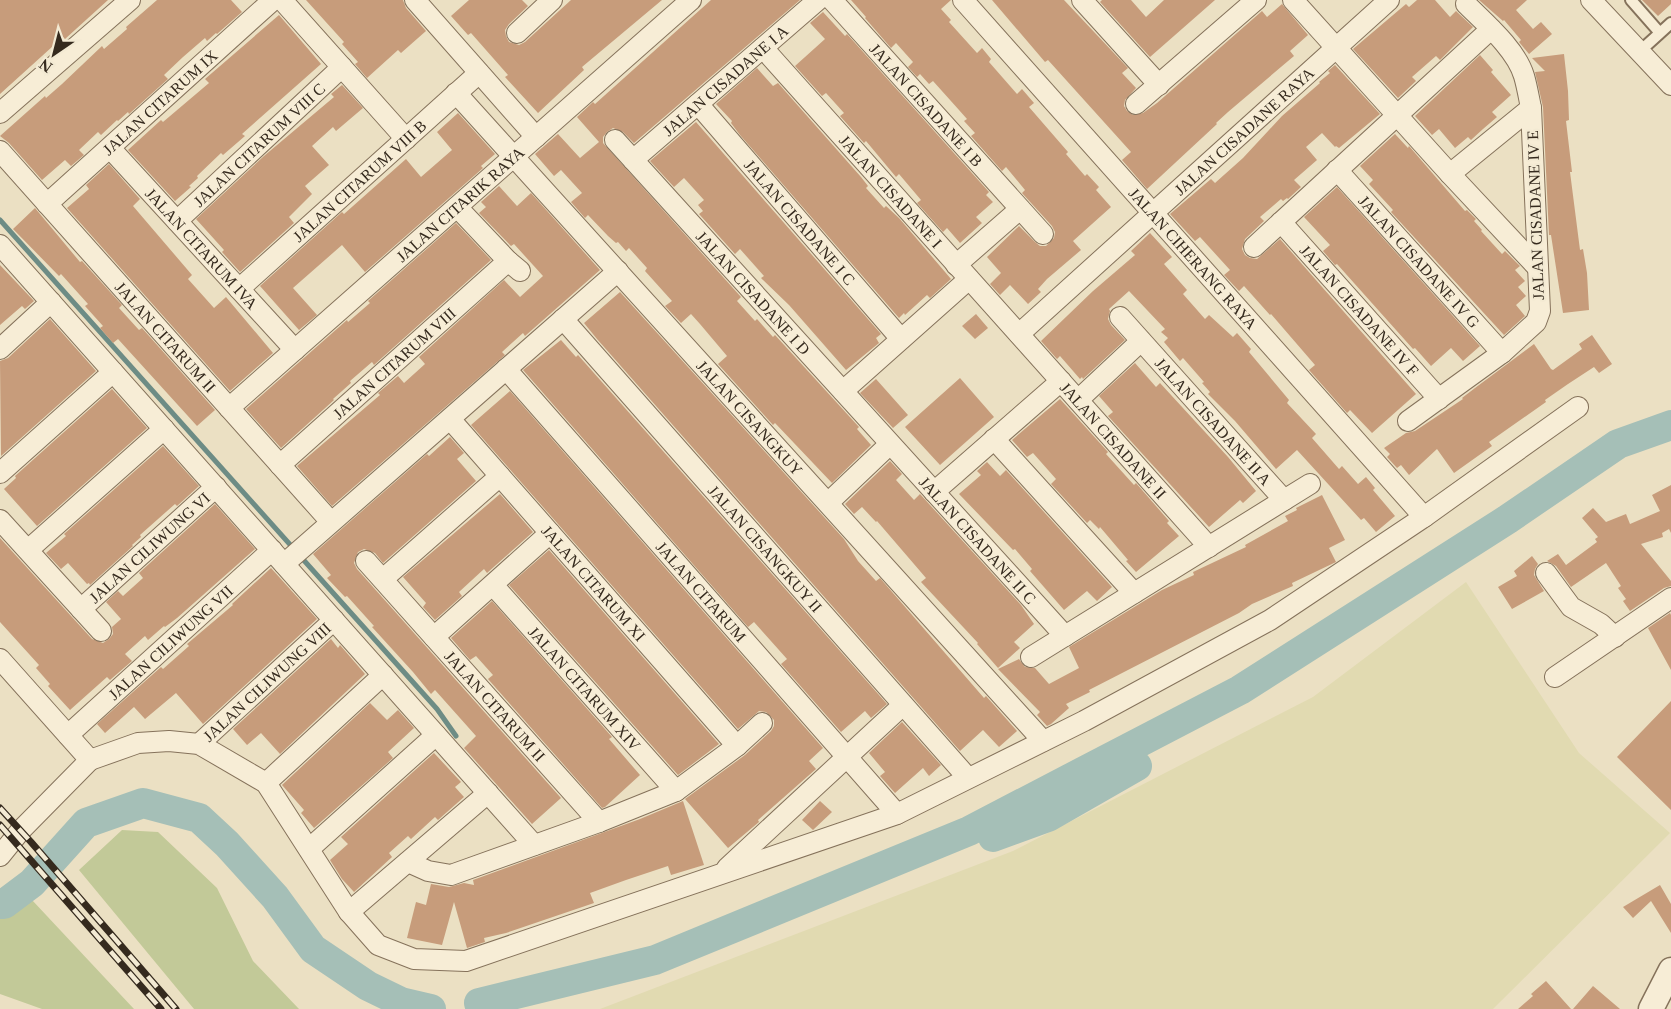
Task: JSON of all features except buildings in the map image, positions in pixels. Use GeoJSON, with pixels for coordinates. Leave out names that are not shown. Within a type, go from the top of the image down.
{"type":"FeatureCollection","features":[{"type":"Feature","properties":{"kind":"street"},"geometry":{"type":"LineString","coordinates":[[0,113],[130,0]]}},
{"type":"Feature","properties":{"kind":"street","name":"JALAN CITARUM IX"},"geometry":{"type":"LineString","coordinates":[[46,204],[273,0]]}},
{"type":"Feature","properties":{"kind":"street"},"geometry":{"type":"LineString","coordinates":[[282,0],[406,139]]}},
{"type":"Feature","properties":{"kind":"street"},"geometry":{"type":"LineString","coordinates":[[415,0],[536,137]]}},
{"type":"Feature","properties":{"kind":"street","name":"JALAN CITARIK RAYA"},"geometry":{"type":"LineString","coordinates":[[229,408],[691,0]]}},
{"type":"Feature","properties":{"kind":"street","name":"JALAN CISADANE I A"},"geometry":{"type":"LineString","coordinates":[[633,160],[818,0]]}},
{"type":"Feature","properties":{"kind":"street","name":"JALAN CISADANE I B"},"geometry":{"type":"LineString","coordinates":[[832,0],[1043,234]]}},
{"type":"Feature","properties":{"kind":"street","name":"JALAN CIHERANG RAYA"},"geometry":{"type":"LineString","coordinates":[[963,0],[1424,517]]}},
{"type":"Feature","properties":{"kind":"street"},"geometry":{"type":"LineString","coordinates":[[1082,0],[1159,85]]}},
{"type":"Feature","properties":{"kind":"street"},"geometry":{"type":"LineString","coordinates":[[1136,104],[1256,0]]}},
{"type":"Feature","properties":{"kind":"street"},"geometry":{"type":"LineString","coordinates":[[1293,0],[1538,268]]}},
{"type":"Feature","properties":{"kind":"street","name":"JALAN CISADANE RAYA"},"geometry":{"type":"LineString","coordinates":[[1019,334],[1389,0]]}},
{"type":"Feature","properties":{"kind":"street"},"geometry":{"type":"LineString","coordinates":[[1591,0],[1671,85]]}},
{"type":"Feature","properties":{"kind":"street"},"geometry":{"type":"LineString","coordinates":[[517,33],[543,3]]}},
{"type":"Feature","properties":{"kind":"street","name":"JALAN CISADANE IV E"},"geometry":{"type":"LineString","coordinates":[[1408,421],[1502,353],[1536,322],[1540,311],[1531,108],[1524,75],[1519,63],[1491,28],[1466,4]]}},
{"type":"Feature","properties":{"kind":"street"},"geometry":{"type":"LineString","coordinates":[[1254,247],[1491,28]]}},
{"type":"Feature","properties":{"kind":"street","name":"JALAN CISADANE I"},"geometry":{"type":"LineString","coordinates":[[763,48],[1019,334]]}},
{"type":"Feature","properties":{"kind":"street","name":"JALAN CITARUM VIII C"},"geometry":{"type":"LineString","coordinates":[[177,221],[342,67]]}},
{"type":"Feature","properties":{"kind":"street","name":"JALAN CITARUM VIII B"},"geometry":{"type":"LineString","coordinates":[[239,289],[479,73]]}},
{"type":"Feature","properties":{"kind":"street","name":"JALAN CISANGKUY"},"geometry":{"type":"LineString","coordinates":[[456,93],[1044,741]]}},
{"type":"Feature","properties":{"kind":"street","name":"JALAN CISADANE I C"},"geometry":{"type":"LineString","coordinates":[[698,104],[901,339]]}},
{"type":"Feature","properties":{"kind":"street"},"geometry":{"type":"LineString","coordinates":[[1450,174],[1531,108]]}},
{"type":"Feature","properties":{"kind":"street","name":"JALAN CISADANE I D"},"geometry":{"type":"LineString","coordinates":[[615,140],[891,444]]}},
{"type":"Feature","properties":{"kind":"street","name":"JALAN CITARUM IVA"},"geometry":{"type":"LineString","coordinates":[[110,148],[295,350]]}},
{"type":"Feature","properties":{"kind":"street","name":"JALAN CITARUM II"},"geometry":{"type":"LineString","coordinates":[[0,151],[331,522]]}},
{"type":"Feature","properties":{"kind":"street","name":"JALAN CISADANE IV G"},"geometry":{"type":"LineString","coordinates":[[1337,171],[1502,353]]}},
{"type":"Feature","properties":{"kind":"street","name":"JALAN CITARUM VIII"},"geometry":{"type":"LineString","coordinates":[[280,465],[514,266],[457,207]]}},
{"type":"Feature","properties":{"kind":"street"},"geometry":{"type":"LineString","coordinates":[[843,391],[901,339],[1020,209]]}},
{"type":"Feature","properties":{"kind":"street","name":"JALAN CISADANE IV F"},"geometry":{"type":"LineString","coordinates":[[1281,222],[1439,399]]}},
{"type":"Feature","properties":{"kind":"street"},"geometry":{"type":"LineString","coordinates":[[0,245],[216,487],[288,555],[333,620],[534,845]]}},
{"type":"Feature","properties":{"kind":"street","name":"JALAN CILIWUNG VII"},"geometry":{"type":"LineString","coordinates":[[68,735],[331,522],[618,271]]}},
{"type":"Feature","properties":{"kind":"street"},"geometry":{"type":"LineString","coordinates":[[0,349],[51,302]]}},
{"type":"Feature","properties":{"kind":"street","name":"JALAN CISADANE II A"},"geometry":{"type":"LineString","coordinates":[[1120,317],[1284,500]]}},
{"type":"Feature","properties":{"kind":"street","name":"JALAN CISANGKUY II"},"geometry":{"type":"LineString","coordinates":[[563,319],[968,778]]}},
{"type":"Feature","properties":{"kind":"street","name":"JALAN CISADANE II"},"geometry":{"type":"LineString","coordinates":[[1019,334],[1209,547]]}},
{"type":"Feature","properties":{"kind":"street","name":"JALAN CISADANE II A"},"geometry":{"type":"LineString","coordinates":[[1078,400],[1142,341]]}},
{"type":"Feature","properties":{"kind":"street","name":"JALAN CITARUM"},"geometry":{"type":"LineString","coordinates":[[506,369],[897,814]]}},
{"type":"Feature","properties":{"kind":"street"},"geometry":{"type":"LineString","coordinates":[[0,473],[113,372]]}},
{"type":"Feature","properties":{"kind":"street"},"geometry":{"type":"LineString","coordinates":[[934,492],[1061,381]]}},
{"type":"Feature","properties":{"kind":"street"},"geometry":{"type":"LineString","coordinates":[[0,856],[21,830],[90,760],[138,743],[169,741],[199,744],[266,783],[349,912],[378,945],[414,958],[466,961],[897,814],[1044,741],[1270,620],[1424,517],[1578,407]]}},
{"type":"Feature","properties":{"kind":"street","name":"JALAN CITARUM XI"},"geometry":{"type":"LineString","coordinates":[[450,419],[737,746]]}},
{"type":"Feature","properties":{"kind":"street"},"geometry":{"type":"LineString","coordinates":[[28,550],[164,429]]}},
{"type":"Feature","properties":{"kind":"street"},"geometry":{"type":"LineString","coordinates":[[994,439],[1134,593]]}},
{"type":"Feature","properties":{"kind":"street"},"geometry":{"type":"LineString","coordinates":[[829,502],[891,444]]}},
{"type":"Feature","properties":{"kind":"street","name":"JALAN CISADANE II C"},"geometry":{"type":"LineString","coordinates":[[891,444],[1065,636]]}},
{"type":"Feature","properties":{"kind":"street"},"geometry":{"type":"LineString","coordinates":[[383,579],[500,476]]}},
{"type":"Feature","properties":{"kind":"street"},"geometry":{"type":"LineString","coordinates":[[1031,657],[1310,484]]}},
{"type":"Feature","properties":{"kind":"street","name":"JALAN CILIWUNG VI"},"geometry":{"type":"LineString","coordinates":[[81,609],[216,487]]}},
{"type":"Feature","properties":{"kind":"street"},"geometry":{"type":"LineString","coordinates":[[0,519],[101,631]]}},
{"type":"Feature","properties":{"kind":"street"},"geometry":{"type":"LineString","coordinates":[[434,637],[550,533]]}},
{"type":"Feature","properties":{"kind":"street","name":"JALAN CITARUM II"},"geometry":{"type":"LineString","coordinates":[[366,561],[599,822]]}},
{"type":"Feature","properties":{"kind":"street"},"geometry":{"type":"LineString","coordinates":[[1546,573],[1571,607],[1602,624],[1616,637]]}},
{"type":"Feature","properties":{"kind":"street","name":"JALAN CITARUM XIV"},"geometry":{"type":"LineString","coordinates":[[493,585],[676,791]]}},
{"type":"Feature","properties":{"kind":"street"},"geometry":{"type":"LineString","coordinates":[[1555,677],[1671,598]]}},
{"type":"Feature","properties":{"kind":"street","name":"JALAN CILIWUNG VIII"},"geometry":{"type":"LineString","coordinates":[[199,744],[333,620]]}},
{"type":"Feature","properties":{"kind":"street"},"geometry":{"type":"LineString","coordinates":[[0,659],[90,760]]}},
{"type":"Feature","properties":{"kind":"street"},"geometry":{"type":"LineString","coordinates":[[266,783],[383,675]]}},
{"type":"Feature","properties":{"kind":"street"},"geometry":{"type":"LineString","coordinates":[[720,874],[903,705]]}},
{"type":"Feature","properties":{"kind":"street"},"geometry":{"type":"LineString","coordinates":[[408,861],[428,870],[451,875],[599,822],[676,791],[737,746],[762,723]]}},
{"type":"Feature","properties":{"kind":"street"},"geometry":{"type":"LineString","coordinates":[[309,849],[436,735]]}},
{"type":"Feature","properties":{"kind":"street"},"geometry":{"type":"LineString","coordinates":[[349,912],[488,793]]}},
{"type":"Feature","properties":{"kind":"street"},"geometry":{"type":"LineString","coordinates":[[1651,1009],[1671,970]]}},
{"type":"Feature","properties":{"kind":"lane"},"geometry":{"type":"LineString","coordinates":[[1631,0],[1660,33]]}},
{"type":"Feature","properties":{"kind":"lane"},"geometry":{"type":"LineString","coordinates":[[1640,52],[1671,24]]}},
{"type":"Feature","properties":{"kind":"shaded area"},"geometry":{"type":"Polygon","coordinates":[[[1466,582],[1579,753],[1670,833],[1493,1009],[600,1009],[1013,851],[1313,697],[1466,582]]]}},
{"type":"Feature","properties":{"kind":"green space"},"geometry":{"type":"Polygon","coordinates":[[[122,830],[158,832],[217,888],[253,961],[299,1009],[194,1009],[79,870],[122,830]]]}},
{"type":"Feature","properties":{"kind":"green space"},"geometry":{"type":"Polygon","coordinates":[[[32,900],[134,1009],[42,1009],[0,994],[0,919],[32,900]]]}},
{"type":"Feature","properties":{"kind":"waterway"},"geometry":{"type":"LineString","coordinates":[[0,220],[294,549]]}},
{"type":"Feature","properties":{"kind":"waterway"},"geometry":{"type":"LineString","coordinates":[[481,1009],[479,1003],[655,960],[969,831],[1240,690],[1508,519],[1618,444],[1671,425]]}},
{"type":"Feature","properties":{"kind":"waterway"},"geometry":{"type":"LineString","coordinates":[[300,556],[437,709],[456,736]]}},
{"type":"Feature","properties":{"kind":"waterway"},"geometry":{"type":"LineString","coordinates":[[993,837],[1048,817],[1137,766]]}},
{"type":"Feature","properties":{"kind":"waterway"},"geometry":{"type":"LineString","coordinates":[[0,904],[4,904],[32,883],[86,823],[143,803],[199,818],[227,844],[275,897],[313,949],[368,986],[401,1002],[431,1009]]}},
{"type":"Feature","properties":{"kind":"railway"},"geometry":{"type":"LineString","coordinates":[[0,808],[176,1009]]}},
{"type":"Feature","properties":{"kind":"railway"},"geometry":{"type":"LineString","coordinates":[[0,825],[161,1009]]}}]}
